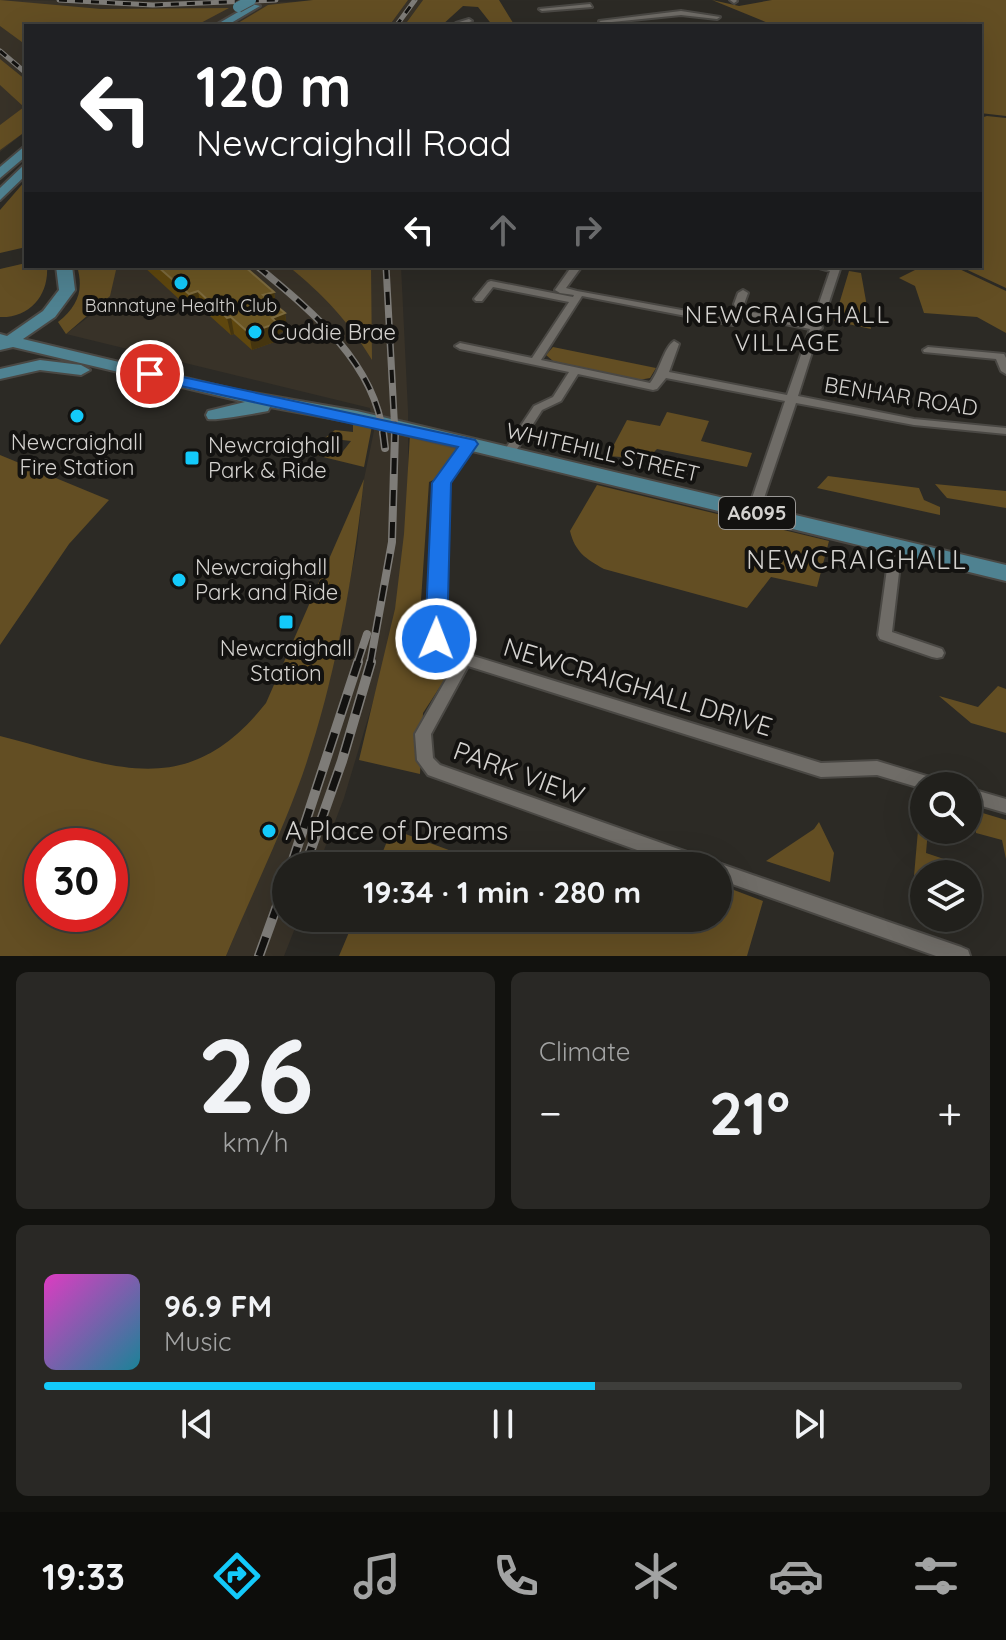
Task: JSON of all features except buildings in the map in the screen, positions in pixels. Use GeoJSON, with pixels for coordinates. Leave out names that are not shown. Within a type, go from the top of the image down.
{"type":"FeatureCollection","features":[{"type":"Feature","properties":{"kind":"main road"},"geometry":{"type":"LineString","coordinates":[[207,24],[238,7],[267,0]]}},
{"type":"Feature","properties":{"kind":"main road"},"geometry":{"type":"LineString","coordinates":[[222,24],[253,3]]}},
{"type":"Feature","properties":{"kind":"main road"},"geometry":{"type":"LineString","coordinates":[[0,156],[24,138]]}},
{"type":"Feature","properties":{"kind":"main road"},"geometry":{"type":"LineString","coordinates":[[0,174],[24,151]]}},
{"type":"Feature","properties":{"kind":"main road"},"geometry":{"type":"LineString","coordinates":[[0,196],[24,169]]}},
{"type":"Feature","properties":{"kind":"main road"},"geometry":{"type":"LineString","coordinates":[[5,339],[49,314],[65,294],[68,283],[64,268]]}},
{"type":"Feature","properties":{"kind":"main road","name":"A6095"},"geometry":{"type":"LineString","coordinates":[[5,339],[184,382],[469,444]]}},
{"type":"Feature","properties":{"kind":"main road"},"geometry":{"type":"LineString","coordinates":[[0,374],[40,365],[184,382]]}},
{"type":"Feature","properties":{"kind":"main road"},"geometry":{"type":"LineString","coordinates":[[215,415],[246,406],[302,414],[325,411]]}},
{"type":"Feature","properties":{"kind":"main road","name":"WHITEHILL STREET"},"geometry":{"type":"LineString","coordinates":[[469,444],[1006,573]]}},
{"type":"Feature","properties":{"kind":"street"},"geometry":{"type":"LineString","coordinates":[[542,9],[589,3],[602,21],[609,24]]}},
{"type":"Feature","properties":{"kind":"street"},"geometry":{"type":"LineString","coordinates":[[602,21],[679,10],[717,17]]}},
{"type":"Feature","properties":{"kind":"street"},"geometry":{"type":"LineString","coordinates":[[576,268],[560,290],[578,297]]}},
{"type":"Feature","properties":{"kind":"street"},"geometry":{"type":"LineString","coordinates":[[753,513],[835,268]]}},
{"type":"Feature","properties":{"kind":"street"},"geometry":{"type":"LineString","coordinates":[[479,299],[491,284],[733,322],[743,313]]}},
{"type":"Feature","properties":{"kind":"street"},"geometry":{"type":"LineString","coordinates":[[743,293],[739,304],[743,313]]}},
{"type":"Feature","properties":{"kind":"street"},"geometry":{"type":"LineString","coordinates":[[535,362],[578,297]]}},
{"type":"Feature","properties":{"kind":"street"},"geometry":{"type":"LineString","coordinates":[[743,313],[817,328]]}},
{"type":"Feature","properties":{"kind":"street"},"geometry":{"type":"LineString","coordinates":[[460,346],[653,387],[663,374],[674,344]]}},
{"type":"Feature","properties":{"kind":"street"},"geometry":{"type":"LineString","coordinates":[[928,350],[1000,356],[1006,371]]}},
{"type":"Feature","properties":{"kind":"street"},"geometry":{"type":"LineString","coordinates":[[508,454],[538,408],[557,399],[575,371]]}},
{"type":"Feature","properties":{"kind":"street","name":"BENHAR ROAD"},"geometry":{"type":"LineString","coordinates":[[663,374],[914,422],[1006,431]]}},
{"type":"Feature","properties":{"kind":"street","name":"NEWCRAIGHALL DRIVE"},"geometry":{"type":"LineString","coordinates":[[469,444],[442,483],[434,631],[444,649],[464,660],[821,770],[877,768],[910,778]]}},
{"type":"Feature","properties":{"kind":"street"},"geometry":{"type":"LineString","coordinates":[[896,547],[885,635],[937,653]]}},
{"type":"Feature","properties":{"kind":"street","name":"PARK VIEW"},"geometry":{"type":"LineString","coordinates":[[464,660],[423,734],[425,760],[434,770],[665,852]]}},
{"type":"Feature","properties":{"kind":"street"},"geometry":{"type":"LineString","coordinates":[[982,799],[1006,806]]}},
{"type":"Feature","properties":{"kind":"street"},"geometry":{"type":"LineString","coordinates":[[732,876],[961,956]]}},
{"type":"Feature","properties":{"kind":"shaded area"},"geometry":{"type":"Polygon","coordinates":[[[0,0],[423,0],[405,24],[24,24],[24,133],[0,152],[0,0]]]}},
{"type":"Feature","properties":{"kind":"shaded area"},"geometry":{"type":"Polygon","coordinates":[[[0,0],[101,9],[229,8],[199,24],[24,24],[24,44],[0,26],[0,0]]]}},
{"type":"Feature","properties":{"kind":"shaded area"},"geometry":{"type":"Polygon","coordinates":[[[313,0],[408,0],[390,24],[236,24],[268,5],[313,0]]]}},
{"type":"Feature","properties":{"kind":"shaded area"},"geometry":{"type":"Polygon","coordinates":[[[423,0],[499,0],[514,24],[491,24],[478,7],[463,6],[443,24],[405,24],[423,0]]]}},
{"type":"Feature","properties":{"kind":"shaded area"},"geometry":{"type":"Polygon","coordinates":[[[712,0],[739,6],[772,0],[1006,0],[1006,116],[982,113],[982,24],[768,23],[712,0]]]}},
{"type":"Feature","properties":{"kind":"shaded area"},"geometry":{"type":"Polygon","coordinates":[[[0,59],[24,78],[24,107],[0,85],[0,59]]]}},
{"type":"Feature","properties":{"kind":"shaded area"},"geometry":{"type":"Polygon","coordinates":[[[24,107],[24,132],[0,150],[0,125],[24,107]]]}},
{"type":"Feature","properties":{"kind":"shaded area"},"geometry":{"type":"Polygon","coordinates":[[[982,117],[1006,118],[1006,288],[963,268],[982,268],[982,117]]]}},
{"type":"Feature","properties":{"kind":"shaded area"},"geometry":{"type":"Polygon","coordinates":[[[24,182],[24,247],[0,253],[0,210],[24,182]]]}},
{"type":"Feature","properties":{"kind":"shaded area"},"geometry":{"type":"Polygon","coordinates":[[[24,263],[24,268],[47,268],[45,286],[36,303],[20,314],[0,317],[0,269],[24,263]]]}},
{"type":"Feature","properties":{"kind":"shaded area"},"geometry":{"type":"Polygon","coordinates":[[[77,268],[116,268],[110,296],[66,334],[58,322],[75,304],[80,283],[77,268]]]}},
{"type":"Feature","properties":{"kind":"shaded area"},"geometry":{"type":"Polygon","coordinates":[[[114,268],[401,268],[408,411],[408,529],[390,645],[344,798],[323,852],[272,852],[272,932],[293,932],[284,956],[226,956],[301,777],[329,683],[357,546],[364,479],[374,431],[370,408],[66,334],[91,315],[114,268]]]}},
{"type":"Feature","properties":{"kind":"shaded area"},"geometry":{"type":"Polygon","coordinates":[[[290,268],[371,268],[372,360],[354,333],[313,287],[290,268]]]}},
{"type":"Feature","properties":{"kind":"shaded area"},"geometry":{"type":"Polygon","coordinates":[[[912,268],[957,268],[1006,291],[1006,333],[977,317],[924,313],[915,286],[899,278],[915,270],[912,268]]]}},
{"type":"Feature","properties":{"kind":"shaded area"},"geometry":{"type":"Polygon","coordinates":[[[849,271],[861,273],[871,329],[834,321],[849,271]]]}},
{"type":"Feature","properties":{"kind":"shaded area"},"geometry":{"type":"Polygon","coordinates":[[[553,347],[656,368],[650,378],[639,380],[553,361],[546,355],[553,347]]]}},
{"type":"Feature","properties":{"kind":"shaded area"},"geometry":{"type":"Polygon","coordinates":[[[667,412],[709,421],[701,441],[752,453],[747,467],[657,449],[647,459],[608,456],[627,420],[660,426],[667,412]]]}},
{"type":"Feature","properties":{"kind":"shaded area"},"geometry":{"type":"Polygon","coordinates":[[[353,421],[372,426],[364,467],[315,455],[321,451],[340,455],[351,441],[325,438],[335,430],[353,432],[353,421]]]}},
{"type":"Feature","properties":{"kind":"shaded area"},"geometry":{"type":"Polygon","coordinates":[[[410,435],[452,444],[461,452],[442,476],[429,482],[418,645],[440,661],[445,679],[423,713],[420,774],[359,760],[395,609],[404,534],[410,435]]]}},
{"type":"Feature","properties":{"kind":"shaded area"},"geometry":{"type":"Polygon","coordinates":[[[0,455],[109,500],[69,544],[0,645],[0,455]]]}},
{"type":"Feature","properties":{"kind":"shaded area"},"geometry":{"type":"Polygon","coordinates":[[[828,476],[919,488],[924,500],[940,507],[940,515],[817,488],[828,476]]]}},
{"type":"Feature","properties":{"kind":"shaded area"},"geometry":{"type":"Polygon","coordinates":[[[364,479],[341,629],[314,740],[284,821],[226,956],[0,956],[0,736],[110,765],[143,769],[174,766],[205,756],[235,735],[266,703],[364,479]]]}},
{"type":"Feature","properties":{"kind":"shaded area"},"geometry":{"type":"Polygon","coordinates":[[[935,484],[1006,491],[1006,508],[947,498],[935,484]]]}},
{"type":"Feature","properties":{"kind":"shaded area"},"geometry":{"type":"Polygon","coordinates":[[[597,485],[829,541],[817,587],[771,577],[747,608],[604,569],[582,554],[570,531],[597,485]]]}},
{"type":"Feature","properties":{"kind":"shaded area"},"geometry":{"type":"Polygon","coordinates":[[[998,686],[1006,689],[1006,733],[971,723],[939,696],[978,707],[998,686]]]}},
{"type":"Feature","properties":{"kind":"shaded area"},"geometry":{"type":"Polygon","coordinates":[[[982,813],[1006,820],[1006,859],[1002,840],[982,835],[982,813]]]}},
{"type":"Feature","properties":{"kind":"shaded area"},"geometry":{"type":"Polygon","coordinates":[[[819,822],[834,853],[830,882],[766,861],[814,829],[819,822]]]}},
{"type":"Feature","properties":{"kind":"shaded area"},"geometry":{"type":"Polygon","coordinates":[[[392,829],[454,852],[383,852],[392,829]]]}},
{"type":"Feature","properties":{"kind":"shaded area"},"geometry":{"type":"Polygon","coordinates":[[[917,844],[927,844],[926,853],[947,860],[915,860],[917,844]]]}},
{"type":"Feature","properties":{"kind":"shaded area"},"geometry":{"type":"Polygon","coordinates":[[[732,889],[763,901],[747,956],[339,956],[349,932],[732,932],[732,889]]]}},
{"type":"Feature","properties":{"kind":"railway"},"geometry":{"type":"LineString","coordinates":[[59,0],[153,5],[276,0]]}},
{"type":"Feature","properties":{"kind":"railway"},"geometry":{"type":"LineString","coordinates":[[397,24],[415,0]]}},
{"type":"Feature","properties":{"kind":"railway"},"geometry":{"type":"LineString","coordinates":[[0,51],[24,71]]}},
{"type":"Feature","properties":{"kind":"railway"},"geometry":{"type":"LineString","coordinates":[[259,268],[318,319],[353,360],[367,383],[383,434]]}},
{"type":"Feature","properties":{"kind":"railway"},"geometry":{"type":"LineString","coordinates":[[386,268],[395,433]]}},
{"type":"Feature","properties":{"kind":"railway"},"geometry":{"type":"LineString","coordinates":[[383,432],[385,448]]}},
{"type":"Feature","properties":{"kind":"railway"},"geometry":{"type":"LineString","coordinates":[[370,664],[392,542],[395,433]]}},
{"type":"Feature","properties":{"kind":"railway"},"geometry":{"type":"LineString","coordinates":[[357,664],[367,634]]}},
{"type":"Feature","properties":{"kind":"railway"},"geometry":{"type":"LineString","coordinates":[[296,852],[358,662]]}},
{"type":"Feature","properties":{"kind":"railway"},"geometry":{"type":"LineString","coordinates":[[310,852],[342,761],[371,662]]}},
{"type":"Feature","properties":{"kind":"railway"},"geometry":{"type":"LineString","coordinates":[[259,956],[272,920]]}},
{"type":"Feature","properties":{"kind":"place","name":"Bannatyne Health Club"},"geometry":{"type":"Point","coordinates":[181,283]}},
{"type":"Feature","properties":{"kind":"place","name":"Cuddie Brae"},"geometry":{"type":"Point","coordinates":[255,332]}},
{"type":"Feature","properties":{"kind":"place","name":"Newcraighall Fire Station"},"geometry":{"type":"Point","coordinates":[77,416]}},
{"type":"Feature","properties":{"kind":"place","name":"Newcraighall Park & Ride"},"geometry":{"type":"Point","coordinates":[192,458]}},
{"type":"Feature","properties":{"kind":"place","name":"Newcraighall Park and Ride"},"geometry":{"type":"Point","coordinates":[179,580]}},
{"type":"Feature","properties":{"kind":"place","name":"Newcraighall Station"},"geometry":{"type":"Point","coordinates":[286,622]}},
{"type":"Feature","properties":{"kind":"place","name":"A Place of Dreams"},"geometry":{"type":"Point","coordinates":[269,831]}},
{"type":"Feature","properties":{"kind":"district","name":"NEWCRAIGHALL VILLAGE"},"geometry":{"type":"Point","coordinates":[788,329]}},
{"type":"Feature","properties":{"kind":"district","name":"NEWCRAIGHALL"},"geometry":{"type":"Point","coordinates":[857,560]}},
{"type":"Feature","properties":{"kind":"route"},"geometry":{"type":"LineString","coordinates":[[150,374],[469,444],[442,483],[436,639]]}}]}
